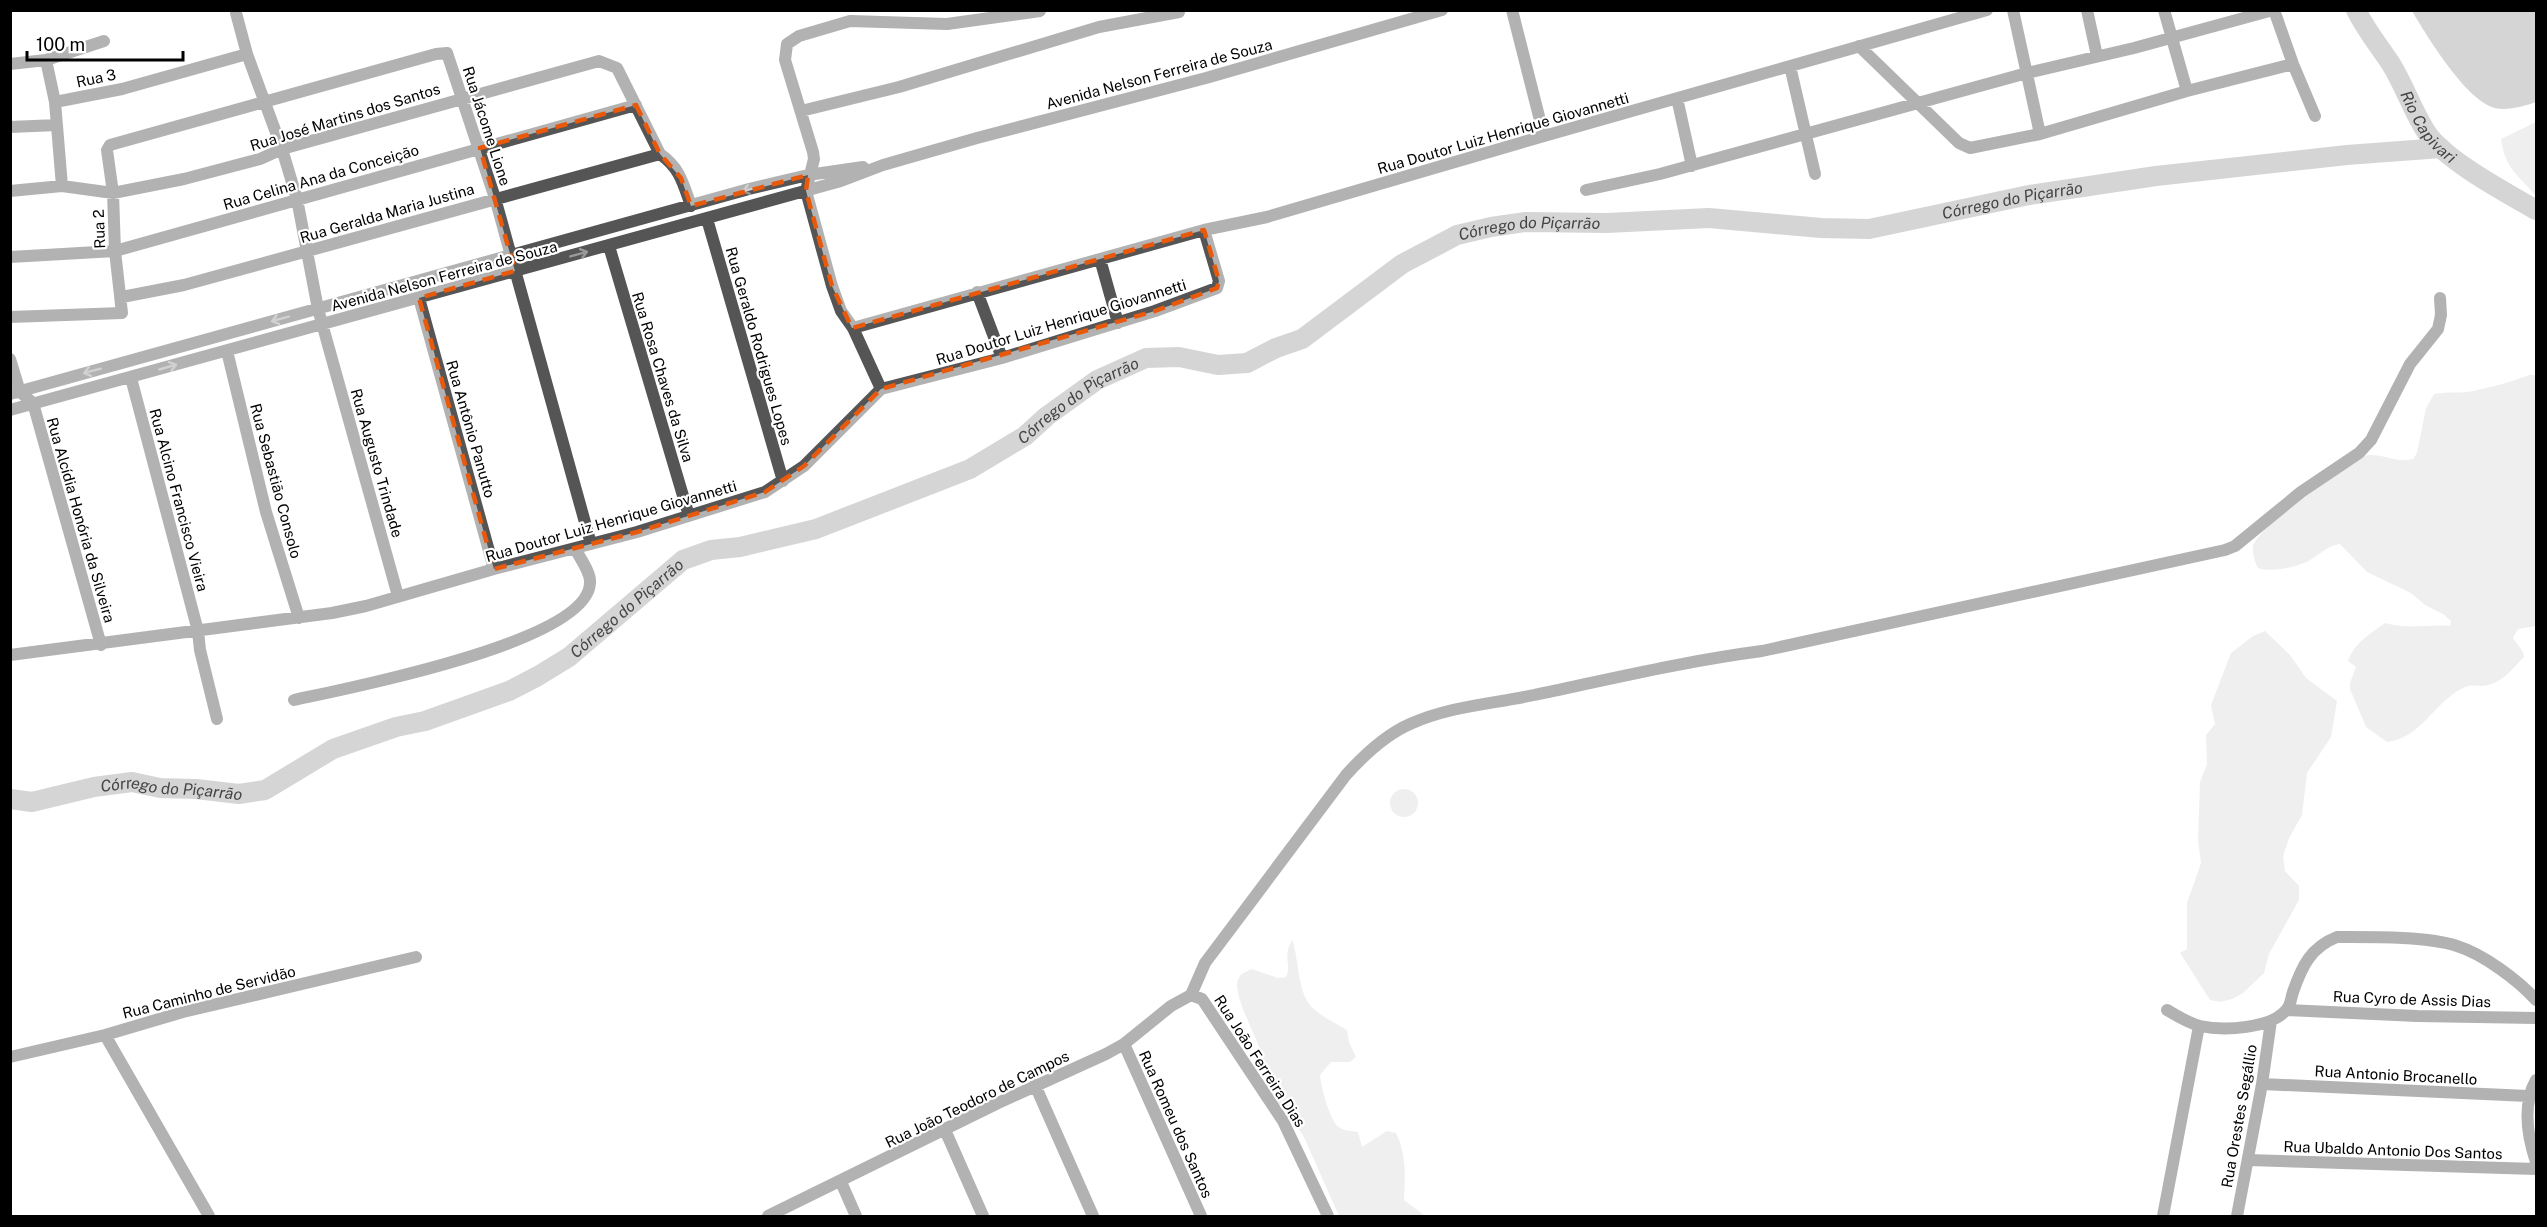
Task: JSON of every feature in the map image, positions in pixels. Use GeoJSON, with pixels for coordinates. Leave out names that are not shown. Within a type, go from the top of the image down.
{"type":"FeatureCollection","features":[{"type":"Feature","properties":{"kind":"street","name":"Avenida Nelson Ferreira de Souza"},"geometry":{"type":"LineString","coordinates":[[10,410],[707,219],[841,181],[882,165],[1206,78],[1442,10]]}},
{"type":"Feature","properties":{"kind":"street"},"geometry":{"type":"LineString","coordinates":[[1512,10],[1544,136]]}},
{"type":"Feature","properties":{"kind":"street","name":"Rua Doutor Luiz Henrique Giovannetti"},"geometry":{"type":"LineString","coordinates":[[853,328],[1204,230],[1267,218],[1544,136],[1988,10]]}},
{"type":"Feature","properties":{"kind":"street"},"geometry":{"type":"LineString","coordinates":[[2013,10],[2040,134]]}},
{"type":"Feature","properties":{"kind":"street"},"geometry":{"type":"LineString","coordinates":[[2087,10],[2097,56]]}},
{"type":"Feature","properties":{"kind":"street"},"geometry":{"type":"LineString","coordinates":[[2164,10],[2187,91]]}},
{"type":"Feature","properties":{"kind":"street"},"geometry":{"type":"LineString","coordinates":[[1586,190],[1692,166],[2027,73],[2172,38],[2273,10],[2315,116]]}},
{"type":"Feature","properties":{"kind":"street"},"geometry":{"type":"LineString","coordinates":[[880,389],[878,378],[836,300],[806,191],[813,152],[785,60],[787,44],[799,36],[850,21],[947,24],[1040,11]]}},
{"type":"Feature","properties":{"kind":"street"},"geometry":{"type":"LineString","coordinates":[[801,111],[899,87],[1099,27],[1179,12]]}},
{"type":"Feature","properties":{"kind":"street","name":"Rua Augusto Trindade"},"geometry":{"type":"LineString","coordinates":[[236,13],[263,104],[282,149],[297,199],[318,309],[398,596]]}},
{"type":"Feature","properties":{"kind":"street"},"geometry":{"type":"LineString","coordinates":[[10,64],[46,60],[104,41]]}},
{"type":"Feature","properties":{"kind":"street"},"geometry":{"type":"LineString","coordinates":[[1859,46],[1917,104],[1965,147],[1978,148],[2040,134],[2187,91],[2293,64]]}},
{"type":"Feature","properties":{"kind":"street","name":"Rua 3"},"geometry":{"type":"LineString","coordinates":[[55,102],[122,89],[247,54]]}},
{"type":"Feature","properties":{"kind":"street","name":"Rua Jácome Lione"},"geometry":{"type":"LineString","coordinates":[[110,145],[447,54],[495,198],[591,544]]}},
{"type":"Feature","properties":{"kind":"street"},"geometry":{"type":"LineString","coordinates":[[46,60],[55,102],[62,186]]}},
{"type":"Feature","properties":{"kind":"street","name":"Rua José Martins dos Santos"},"geometry":{"type":"LineString","coordinates":[[10,191],[62,186],[113,193],[195,176],[260,159],[282,149],[463,97],[592,62],[607,62],[617,68],[636,105]]}},
{"type":"Feature","properties":{"kind":"street"},"geometry":{"type":"LineString","coordinates":[[1790,66],[1815,174]]}},
{"type":"Feature","properties":{"kind":"street"},"geometry":{"type":"LineString","coordinates":[[1677,99],[1692,166]]}},
{"type":"Feature","properties":{"kind":"street"},"geometry":{"type":"LineString","coordinates":[[636,105],[660,154],[672,163],[681,178],[691,206]]}},
{"type":"Feature","properties":{"kind":"street","name":"Rua Celina Ana da Conceição"},"geometry":{"type":"LineString","coordinates":[[10,256],[115,251],[636,105]]}},
{"type":"Feature","properties":{"kind":"street"},"geometry":{"type":"LineString","coordinates":[[10,127],[57,125]]}},
{"type":"Feature","properties":{"kind":"street","name":"Rua 2"},"geometry":{"type":"LineString","coordinates":[[10,317],[122,313],[115,251],[113,193],[107,150],[110,145]]}},
{"type":"Feature","properties":{"kind":"street","name":"Rua Geralda Maria Justina"},"geometry":{"type":"LineString","coordinates":[[122,297],[184,285],[402,227],[495,198],[660,154]]}},
{"type":"Feature","properties":{"kind":"street","name":"Avenida Nelson Ferreira de Souza"},"geometry":{"type":"LineString","coordinates":[[15,393],[808,175],[882,165]]}},
{"type":"Feature","properties":{"kind":"street","name":"Rua Geraldo Rodrigues Lopes"},"geometry":{"type":"LineString","coordinates":[[707,219],[783,481]]}},
{"type":"Feature","properties":{"kind":"street","name":"Rua Doutor Luiz Henrique Giovannetti"},"geometry":{"type":"LineString","coordinates":[[10,656],[299,618],[366,606],[494,568],[591,544],[689,516],[765,492],[783,481],[827,445],[880,389],[1002,358],[1217,288],[1219,281],[1204,230]]}},
{"type":"Feature","properties":{"kind":"street","name":"Rua Rosa Chaves da Silva"},"geometry":{"type":"LineString","coordinates":[[609,246],[689,516]]}},
{"type":"Feature","properties":{"kind":"street"},"geometry":{"type":"LineString","coordinates":[[1100,259],[1118,322]]}},
{"type":"Feature","properties":{"kind":"street"},"geometry":{"type":"LineString","coordinates":[[977,292],[1002,358]]}},
{"type":"Feature","properties":{"kind":"street","name":"Rua Antônio Panutto"},"geometry":{"type":"LineString","coordinates":[[419,298],[494,568]]}},
{"type":"Feature","properties":{"kind":"street"},"geometry":{"type":"LineString","coordinates":[[1191,995],[1205,963],[1346,775],[1368,752],[1408,725],[1457,708],[1641,674],[1699,659],[1762,651],[2235,546],[2301,492],[2359,453],[2371,440],[2409,364],[2438,329],[2441,315],[2440,298]]}},
{"type":"Feature","properties":{"kind":"street","name":"Rua Sebastião Consolo"},"geometry":{"type":"LineString","coordinates":[[227,351],[266,512],[299,618]]}},
{"type":"Feature","properties":{"kind":"street"},"geometry":{"type":"LineString","coordinates":[[10,359],[15,393],[33,403]]}},
{"type":"Feature","properties":{"kind":"street","name":"Rua Alcino Francisco Vieira"},"geometry":{"type":"LineString","coordinates":[[131,378],[198,631],[200,650],[217,719]]}},
{"type":"Feature","properties":{"kind":"street","name":"Rua Alcídia Honória da Silveira"},"geometry":{"type":"LineString","coordinates":[[33,403],[101,645]]}},
{"type":"Feature","properties":{"kind":"street"},"geometry":{"type":"LineString","coordinates":[[294,700],[415,674],[457,662],[545,628],[568,614],[583,601],[587,593],[590,580],[575,548]]}},
{"type":"Feature","properties":{"kind":"street"},"geometry":{"type":"LineString","coordinates":[[2167,1010],[2199,1026],[2244,1027],[2271,1021],[2287,1010],[2304,966],[2314,949],[2337,937],[2435,941],[2457,946],[2475,954],[2522,985],[2536,1000]]}},
{"type":"Feature","properties":{"kind":"street","name":"Rua Caminho de Servidão"},"geometry":{"type":"LineString","coordinates":[[10,1057],[105,1035],[183,1012],[416,957]]}},
{"type":"Feature","properties":{"kind":"street","name":"Rua João Teodoro de Campos"},"geometry":{"type":"LineString","coordinates":[[768,1216],[1035,1085],[1124,1044],[1171,1006],[1191,995]]}},
{"type":"Feature","properties":{"kind":"street","name":"Rua João Ferreira Dias"},"geometry":{"type":"LineString","coordinates":[[1191,995],[1202,999],[1274,1106],[1292,1137],[1328,1216]]}},
{"type":"Feature","properties":{"kind":"street","name":"Rua Cyro de Assis Dias"},"geometry":{"type":"LineString","coordinates":[[2287,1010],[2417,1016],[2536,1018]]}},
{"type":"Feature","properties":{"kind":"street","name":"Rua Orestes Segállio"},"geometry":{"type":"LineString","coordinates":[[2237,1216],[2262,1084],[2271,1021]]}},
{"type":"Feature","properties":{"kind":"street"},"geometry":{"type":"LineString","coordinates":[[2163,1216],[2199,1026]]}},
{"type":"Feature","properties":{"kind":"street"},"geometry":{"type":"LineString","coordinates":[[105,1035],[209,1216]]}},
{"type":"Feature","properties":{"kind":"street","name":"Rua Romeu dos Santos"},"geometry":{"type":"LineString","coordinates":[[1124,1044],[1201,1216]]}},
{"type":"Feature","properties":{"kind":"street"},"geometry":{"type":"LineString","coordinates":[[2536,1080],[2528,1096],[2527,1123],[2536,1162]]}},
{"type":"Feature","properties":{"kind":"street","name":"Rua Antonio Brocanello"},"geometry":{"type":"LineString","coordinates":[[2262,1084],[2528,1096]]}},
{"type":"Feature","properties":{"kind":"street"},"geometry":{"type":"LineString","coordinates":[[1035,1085],[1093,1216]]}},
{"type":"Feature","properties":{"kind":"street"},"geometry":{"type":"LineString","coordinates":[[945,1130],[983,1216]]}},
{"type":"Feature","properties":{"kind":"street","name":"Rua Ubaldo Antonio Dos Santos"},"geometry":{"type":"LineString","coordinates":[[2248,1160],[2536,1169]]}},
{"type":"Feature","properties":{"kind":"street"},"geometry":{"type":"LineString","coordinates":[[841,1182],[856,1216]]}},
{"type":"Feature","properties":{"kind":"highlighted area"},"geometry":{"type":"Polygon","coordinates":[[[636,105],[660,154],[681,178],[691,206],[808,175],[806,191],[832,286],[852,328],[1204,230],[1219,281],[1217,288],[1155,311],[881,389],[804,466],[765,492],[637,532],[494,569],[419,298],[515,271],[480,148],[636,105]]]}},
{"type":"Feature","properties":{"kind":"shaded area"},"geometry":{"type":"Polygon","coordinates":[[[2412,11],[2536,11],[2536,102],[2505,109],[2484,103],[2460,81],[2448,66],[2412,11]]]}},
{"type":"Feature","properties":{"kind":"shaded area"},"geometry":{"type":"Polygon","coordinates":[[[2536,122],[2536,196],[2509,165],[2501,139],[2536,122]]]}},
{"type":"Feature","properties":{"kind":"shaded area"},"geometry":{"type":"Polygon","coordinates":[[[2536,375],[2536,626],[2518,629],[2513,638],[2524,657],[2506,675],[2490,685],[2469,686],[2461,689],[2418,728],[2399,739],[2387,742],[2366,727],[2350,689],[2356,667],[2348,661],[2354,649],[2363,639],[2385,623],[2403,626],[2450,626],[2451,621],[2425,605],[2411,593],[2367,572],[2340,544],[2328,548],[2299,565],[2270,570],[2258,568],[2253,546],[2270,524],[2305,494],[2358,459],[2368,455],[2401,460],[2413,459],[2417,453],[2426,408],[2434,394],[2473,391],[2536,375]]]}},
{"type":"Feature","properties":{"kind":"shaded area"},"geometry":{"type":"Polygon","coordinates":[[[2265,631],[2290,655],[2306,678],[2337,701],[2331,737],[2307,773],[2302,815],[2289,838],[2283,856],[2285,871],[2299,886],[2299,900],[2269,954],[2264,973],[2243,993],[2220,1002],[2210,1000],[2180,953],[2187,949],[2187,903],[2201,863],[2198,841],[2200,782],[2207,764],[2206,735],[2215,724],[2211,705],[2231,653],[2253,636],[2265,631]]]}},
{"type":"Feature","properties":{"kind":"shaded area"},"geometry":{"type":"Polygon","coordinates":[[[1404,789],[1414,793],[1418,803],[1414,813],[1404,817],[1394,813],[1390,803],[1394,793],[1404,789]]]}},
{"type":"Feature","properties":{"kind":"shaded area"},"geometry":{"type":"Polygon","coordinates":[[[1292,940],[1301,987],[1309,1004],[1326,1018],[1347,1030],[1349,1042],[1356,1057],[1350,1062],[1331,1062],[1320,1075],[1324,1095],[1333,1119],[1340,1128],[1358,1132],[1362,1147],[1387,1131],[1396,1133],[1404,1158],[1404,1200],[1425,1216],[1339,1216],[1303,1135],[1265,1086],[1266,1073],[1263,1058],[1244,1011],[1237,985],[1240,976],[1252,969],[1278,978],[1286,977],[1287,956],[1292,940]]]}},
{"type":"Feature","properties":{"kind":"waterway","name":"Rio Capivari"},"geometry":{"type":"LineString","coordinates":[[2356,10],[2391,64],[2420,122],[2433,141],[2460,164],[2536,210]]}},
{"type":"Feature","properties":{"kind":"waterway","name":"Córrego do Piçarrão"},"geometry":{"type":"LineString","coordinates":[[10,799],[32,802],[94,787],[132,782],[160,788],[239,794],[265,790],[333,749],[396,727],[425,721],[509,691],[538,676],[569,657],[683,560],[711,550],[740,547],[816,529],[970,469],[1025,436],[1047,416],[1097,380],[1146,358],[1179,357],[1218,365],[1247,363],[1276,348],[1302,339],[1402,264],[1457,235],[1526,222],[1607,223],[1709,218],[1821,228],[1869,229],[2029,195],[2156,176],[2347,155],[2441,148]]}}]}
